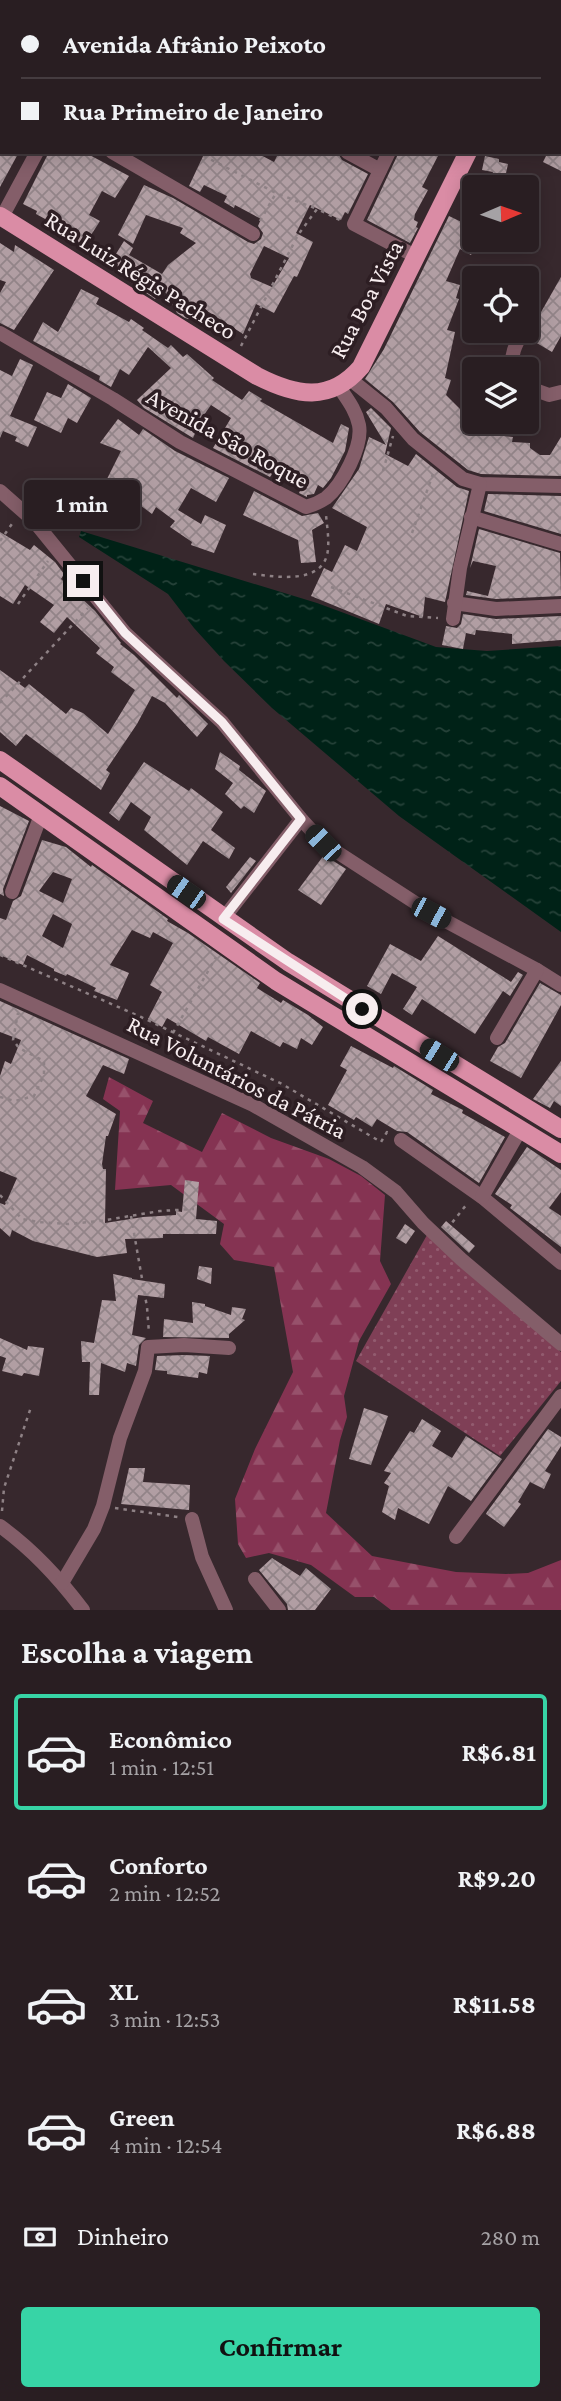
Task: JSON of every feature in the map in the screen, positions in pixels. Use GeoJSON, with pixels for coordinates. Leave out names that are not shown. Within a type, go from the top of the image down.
{"type":"FeatureCollection","features":[{"type":"Feature","properties":{"kind":"main road","name":"Rua Boa Vista"},"geometry":{"type":"LineString","coordinates":[[257,376],[277,386],[310,393],[345,383],[370,351],[467,154]]}},
{"type":"Feature","properties":{"kind":"main road","name":"Rua Luiz Régis Pacheco"},"geometry":{"type":"LineString","coordinates":[[1,217],[257,376]]}},
{"type":"Feature","properties":{"kind":"main road"},"geometry":{"type":"LineString","coordinates":[[0,760],[223,919],[342,997],[561,1129]]}},
{"type":"Feature","properties":{"kind":"main road"},"geometry":{"type":"LineString","coordinates":[[0,786],[276,981],[561,1154]]}},
{"type":"Feature","properties":{"kind":"street"},"geometry":{"type":"LineString","coordinates":[[1,217],[36,154]]}},
{"type":"Feature","properties":{"kind":"street"},"geometry":{"type":"LineString","coordinates":[[115,154],[253,234]]}},
{"type":"Feature","properties":{"kind":"street"},"geometry":{"type":"LineString","coordinates":[[351,154],[380,170]]}},
{"type":"Feature","properties":{"kind":"street"},"geometry":{"type":"LineString","coordinates":[[388,154],[354,224],[416,257]]}},
{"type":"Feature","properties":{"kind":"street","name":"Avenida São Roque"},"geometry":{"type":"LineString","coordinates":[[0,333],[180,442],[306,507],[325,498],[341,480],[358,448],[360,437],[355,411],[345,383]]}},
{"type":"Feature","properties":{"kind":"street"},"geometry":{"type":"LineString","coordinates":[[345,383],[380,402],[397,423],[438,461],[463,479],[480,484],[561,486]]}},
{"type":"Feature","properties":{"kind":"street"},"geometry":{"type":"LineString","coordinates":[[539,391],[549,395],[561,392]]}},
{"type":"Feature","properties":{"kind":"street"},"geometry":{"type":"LineString","coordinates":[[453,619],[471,517],[480,484]]}},
{"type":"Feature","properties":{"kind":"street"},"geometry":{"type":"LineString","coordinates":[[0,491],[34,520],[125,633],[222,722],[323,843],[431,913],[561,985]]}},
{"type":"Feature","properties":{"kind":"street"},"geometry":{"type":"LineString","coordinates":[[471,517],[561,544]]}},
{"type":"Feature","properties":{"kind":"street"},"geometry":{"type":"LineString","coordinates":[[454,603],[496,609],[561,606]]}},
{"type":"Feature","properties":{"kind":"street"},"geometry":{"type":"LineString","coordinates":[[12,892],[41,816]]}},
{"type":"Feature","properties":{"kind":"street"},"geometry":{"type":"LineString","coordinates":[[223,919],[301,819]]}},
{"type":"Feature","properties":{"kind":"street"},"geometry":{"type":"LineString","coordinates":[[497,1038],[537,970]]}},
{"type":"Feature","properties":{"kind":"street","name":"Rua Voluntários da Pátria"},"geometry":{"type":"LineString","coordinates":[[0,990],[253,1105],[362,1167],[396,1192],[439,1238],[561,1344]]}},
{"type":"Feature","properties":{"kind":"street"},"geometry":{"type":"LineString","coordinates":[[482,1197],[520,1130]]}},
{"type":"Feature","properties":{"kind":"street"},"geometry":{"type":"LineString","coordinates":[[401,1140],[482,1197],[561,1263]]}},
{"type":"Feature","properties":{"kind":"street"},"geometry":{"type":"LineString","coordinates":[[62,1583],[94,1528],[103,1506],[120,1438],[145,1371],[148,1347],[184,1345],[229,1348]]}},
{"type":"Feature","properties":{"kind":"street"},"geometry":{"type":"LineString","coordinates":[[456,1537],[561,1396]]}},
{"type":"Feature","properties":{"kind":"street"},"geometry":{"type":"LineString","coordinates":[[192,1519],[202,1557],[226,1610]]}},
{"type":"Feature","properties":{"kind":"street"},"geometry":{"type":"LineString","coordinates":[[0,1526],[36,1556],[83,1610]]}},
{"type":"Feature","properties":{"kind":"street"},"geometry":{"type":"LineString","coordinates":[[255,1579],[279,1610]]}},
{"type":"Feature","properties":{"kind":"path"},"geometry":{"type":"LineString","coordinates":[[200,154],[276,193],[317,209],[345,224],[354,224]]}},
{"type":"Feature","properties":{"kind":"path"},"geometry":{"type":"LineString","coordinates":[[253,234],[276,193]]}},
{"type":"Feature","properties":{"kind":"path"},"geometry":{"type":"LineString","coordinates":[[233,361],[298,235],[317,209]]}},
{"type":"Feature","properties":{"kind":"path"},"geometry":{"type":"LineString","coordinates":[[383,471],[397,423]]}},
{"type":"Feature","properties":{"kind":"path"},"geometry":{"type":"LineString","coordinates":[[412,533],[438,461]]}},
{"type":"Feature","properties":{"kind":"path"},"geometry":{"type":"LineString","coordinates":[[253,574],[297,576],[313,574],[323,566],[328,548],[325,498]]}},
{"type":"Feature","properties":{"kind":"path"},"geometry":{"type":"LineString","coordinates":[[0,541],[22,510]]}},
{"type":"Feature","properties":{"kind":"path"},"geometry":{"type":"LineString","coordinates":[[34,520],[102,511],[127,527]]}},
{"type":"Feature","properties":{"kind":"path"},"geometry":{"type":"LineString","coordinates":[[18,604],[57,548]]}},
{"type":"Feature","properties":{"kind":"path"},"geometry":{"type":"LineString","coordinates":[[331,587],[407,616],[453,619]]}},
{"type":"Feature","properties":{"kind":"path"},"geometry":{"type":"LineString","coordinates":[[0,703],[97,598]]}},
{"type":"Feature","properties":{"kind":"path"},"geometry":{"type":"LineString","coordinates":[[173,1033],[223,944]]}},
{"type":"Feature","properties":{"kind":"path"},"geometry":{"type":"LineString","coordinates":[[0,955],[141,1017],[282,1084],[381,1142],[387,1132],[401,1140]]}},
{"type":"Feature","properties":{"kind":"path"},"geometry":{"type":"LineString","coordinates":[[0,1097],[15,1101],[34,1096],[44,1075],[44,1061],[19,1048],[13,1040],[15,1021],[23,1000]]}},
{"type":"Feature","properties":{"kind":"path"},"geometry":{"type":"LineString","coordinates":[[0,1195],[22,1219],[38,1222],[68,1224],[194,1209]]}},
{"type":"Feature","properties":{"kind":"path"},"geometry":{"type":"LineString","coordinates":[[439,1238],[461,1211]]}},
{"type":"Feature","properties":{"kind":"path"},"geometry":{"type":"LineString","coordinates":[[131,1216],[147,1307],[148,1347]]}},
{"type":"Feature","properties":{"kind":"path"},"geometry":{"type":"LineString","coordinates":[[0,1526],[4,1488],[31,1407]]}},
{"type":"Feature","properties":{"kind":"path"},"geometry":{"type":"LineString","coordinates":[[103,1506],[192,1519]]}},
{"type":"Feature","properties":{"kind":"green space"},"geometry":{"type":"Polygon","coordinates":[[[109,1077],[153,1101],[143,1123],[202,1152],[222,1113],[271,1138],[329,1159],[361,1176],[385,1195],[380,1261],[391,1284],[359,1341],[344,1396],[347,1417],[326,1513],[372,1556],[456,1572],[506,1574],[528,1573],[561,1560],[561,1610],[391,1610],[374,1597],[355,1597],[311,1565],[269,1553],[246,1558],[238,1544],[235,1499],[255,1449],[293,1372],[274,1267],[234,1260],[220,1244],[224,1224],[171,1185],[115,1190],[120,1111],[103,1099],[109,1077]]]}},
{"type":"Feature","properties":{"kind":"shaded area"},"geometry":{"type":"Polygon","coordinates":[[[427,1235],[561,1352],[561,1381],[500,1456],[356,1361],[427,1235]]]}},
{"type":"Feature","properties":{"kind":"water"},"geometry":{"type":"Polygon","coordinates":[[[81,531],[317,603],[436,647],[487,651],[561,646],[561,932],[399,816],[272,708],[224,661],[168,594],[79,537],[81,531]]]}},
{"type":"Feature","properties":{"kind":"building"},"geometry":{"type":"Polygon","coordinates":[[[0,154],[18,154],[0,187],[0,154]]]}},
{"type":"Feature","properties":{"kind":"building"},"geometry":{"type":"Polygon","coordinates":[[[48,154],[88,154],[129,176],[115,198],[102,191],[89,215],[100,221],[84,246],[56,230],[47,220],[36,214],[37,211],[23,204],[48,154]]]}},
{"type":"Feature","properties":{"kind":"building"},"geometry":{"type":"Polygon","coordinates":[[[204,154],[259,154],[274,162],[278,154],[338,154],[342,160],[368,174],[348,214],[345,212],[341,220],[310,205],[296,233],[313,242],[297,277],[294,276],[274,313],[256,304],[243,334],[201,307],[188,319],[185,318],[177,313],[163,288],[155,299],[130,282],[133,277],[111,262],[124,241],[133,248],[129,255],[162,274],[168,265],[196,243],[180,233],[183,228],[146,215],[133,244],[118,235],[144,185],[173,198],[248,242],[254,244],[261,239],[263,233],[258,226],[261,219],[235,205],[234,208],[224,202],[227,196],[204,185],[200,192],[189,186],[204,154]],[[264,246],[250,274],[251,278],[272,287],[289,258],[264,246]]]}},
{"type":"Feature","properties":{"kind":"building"},"geometry":{"type":"Polygon","coordinates":[[[398,154],[439,154],[422,187],[428,190],[415,214],[414,220],[418,222],[418,228],[410,243],[367,220],[398,154]]]}},
{"type":"Feature","properties":{"kind":"building"},"geometry":{"type":"Polygon","coordinates":[[[547,154],[561,154],[561,171],[543,162],[547,154]]]}},
{"type":"Feature","properties":{"kind":"building"},"geometry":{"type":"Polygon","coordinates":[[[485,156],[508,164],[506,175],[492,175],[493,172],[482,170],[485,156]]]}},
{"type":"Feature","properties":{"kind":"building"},"geometry":{"type":"Polygon","coordinates":[[[449,216],[462,222],[462,250],[460,249],[446,281],[460,285],[456,298],[459,299],[447,330],[455,332],[445,378],[451,380],[446,395],[462,411],[462,434],[513,437],[512,442],[530,443],[530,448],[540,455],[550,455],[561,437],[561,476],[481,474],[468,470],[420,432],[393,402],[365,379],[384,349],[449,216]]]}},
{"type":"Feature","properties":{"kind":"building"},"geometry":{"type":"Polygon","coordinates":[[[0,243],[14,252],[15,245],[54,270],[14,330],[0,323],[0,293],[6,282],[0,280],[0,243]]]}},
{"type":"Feature","properties":{"kind":"building"},"geometry":{"type":"Polygon","coordinates":[[[561,277],[561,336],[552,352],[537,343],[539,343],[539,316],[561,277]]]}},
{"type":"Feature","properties":{"kind":"building"},"geometry":{"type":"Polygon","coordinates":[[[81,289],[99,298],[96,304],[129,322],[131,319],[168,348],[171,345],[183,357],[187,354],[214,378],[212,380],[242,400],[249,391],[262,399],[260,401],[333,443],[341,424],[349,428],[345,451],[331,478],[323,488],[318,485],[314,494],[307,497],[299,493],[304,482],[277,467],[270,477],[213,448],[231,418],[211,405],[196,426],[198,427],[193,438],[144,408],[137,400],[171,368],[148,347],[129,375],[120,369],[111,387],[99,380],[100,376],[33,341],[43,322],[58,332],[81,289]]]}},
{"type":"Feature","properties":{"kind":"building"},"geometry":{"type":"Polygon","coordinates":[[[20,359],[33,365],[10,416],[37,427],[28,447],[15,441],[17,437],[3,431],[0,438],[0,370],[12,376],[20,359]]]}},
{"type":"Feature","properties":{"kind":"building"},"geometry":{"type":"Polygon","coordinates":[[[68,384],[91,398],[77,423],[68,418],[61,433],[34,420],[47,392],[61,398],[68,384]]]}},
{"type":"Feature","properties":{"kind":"building"},"geometry":{"type":"Polygon","coordinates":[[[371,408],[391,428],[385,454],[408,466],[416,454],[457,487],[469,491],[445,602],[425,597],[423,617],[386,604],[379,624],[311,596],[324,568],[332,572],[345,545],[357,551],[367,527],[332,508],[359,469],[369,437],[386,445],[366,412],[371,408]]]}},
{"type":"Feature","properties":{"kind":"building"},"geometry":{"type":"Polygon","coordinates":[[[118,419],[139,435],[143,429],[175,451],[229,478],[216,502],[191,488],[178,510],[201,524],[205,515],[226,525],[214,553],[191,545],[192,542],[170,527],[175,521],[156,507],[152,514],[105,483],[121,451],[100,443],[118,419]]]}},
{"type":"Feature","properties":{"kind":"building"},"geometry":{"type":"Polygon","coordinates":[[[254,491],[302,516],[318,513],[324,523],[312,530],[316,562],[301,563],[298,540],[243,515],[254,491]]]}},
{"type":"Feature","properties":{"kind":"building"},"geometry":{"type":"Polygon","coordinates":[[[488,494],[561,496],[561,534],[484,511],[488,494]]]}},
{"type":"Feature","properties":{"kind":"building"},"geometry":{"type":"Polygon","coordinates":[[[479,529],[560,553],[561,596],[496,599],[466,595],[467,591],[488,596],[496,566],[473,561],[470,568],[479,529]]]}},
{"type":"Feature","properties":{"kind":"building"},"geometry":{"type":"Polygon","coordinates":[[[0,532],[30,550],[34,545],[55,562],[64,574],[61,579],[95,611],[120,644],[208,724],[197,737],[165,703],[152,696],[106,770],[110,773],[101,790],[26,734],[16,746],[0,732],[0,670],[25,688],[29,684],[66,714],[71,708],[83,713],[108,734],[135,690],[111,672],[114,667],[96,653],[100,648],[67,617],[54,633],[40,622],[54,605],[25,585],[13,604],[0,596],[0,532]]]}},
{"type":"Feature","properties":{"kind":"building"},"geometry":{"type":"Polygon","coordinates":[[[463,614],[496,619],[561,616],[561,640],[512,644],[512,634],[476,630],[475,635],[466,633],[463,649],[442,645],[446,626],[457,628],[461,624],[463,614]]]}},
{"type":"Feature","properties":{"kind":"building"},"geometry":{"type":"Polygon","coordinates":[[[220,752],[240,766],[239,770],[266,791],[254,813],[244,806],[241,809],[225,794],[233,783],[215,769],[220,752]]]}},
{"type":"Feature","properties":{"kind":"building"},"geometry":{"type":"Polygon","coordinates":[[[144,762],[189,791],[191,788],[223,812],[211,830],[235,848],[229,859],[203,841],[187,865],[144,830],[151,817],[131,802],[119,821],[109,813],[144,762]]]}},
{"type":"Feature","properties":{"kind":"building"},"geometry":{"type":"Polygon","coordinates":[[[0,806],[29,821],[3,889],[4,896],[0,894],[0,806]]]}},
{"type":"Feature","properties":{"kind":"building"},"geometry":{"type":"Polygon","coordinates":[[[42,840],[66,847],[168,919],[167,921],[260,983],[257,988],[281,1003],[283,1000],[323,1027],[312,1045],[301,1038],[297,1049],[283,1042],[280,1047],[251,1031],[239,1054],[208,1037],[206,1041],[167,1018],[162,1027],[148,1019],[162,992],[150,985],[173,943],[153,932],[150,938],[132,930],[110,965],[129,973],[117,1000],[94,991],[96,988],[67,974],[66,976],[54,971],[27,955],[23,965],[0,955],[0,918],[6,920],[13,901],[21,896],[42,840]],[[53,872],[39,891],[63,903],[72,879],[53,872]],[[53,914],[42,936],[63,948],[72,924],[53,914]]]}},
{"type":"Feature","properties":{"kind":"building"},"geometry":{"type":"Polygon","coordinates":[[[324,855],[346,869],[321,905],[298,890],[324,855]]]}},
{"type":"Feature","properties":{"kind":"building"},"geometry":{"type":"Polygon","coordinates":[[[250,857],[256,861],[231,893],[226,887],[250,857]]]}},
{"type":"Feature","properties":{"kind":"building"},"geometry":{"type":"Polygon","coordinates":[[[438,936],[511,982],[518,972],[523,975],[510,996],[503,991],[475,1034],[422,999],[412,1015],[403,1009],[417,987],[392,973],[381,994],[367,986],[390,944],[421,961],[438,936]]]}},
{"type":"Feature","properties":{"kind":"building"},"geometry":{"type":"Polygon","coordinates":[[[540,983],[561,995],[561,1005],[521,1078],[490,1061],[498,1047],[505,1043],[540,983]]]}},
{"type":"Feature","properties":{"kind":"building"},"geometry":{"type":"Polygon","coordinates":[[[0,1001],[129,1059],[124,1074],[103,1065],[86,1096],[116,1114],[106,1136],[102,1164],[103,1169],[106,1169],[105,1223],[176,1215],[176,1211],[182,1212],[185,1180],[199,1182],[196,1219],[217,1221],[216,1234],[163,1234],[163,1238],[125,1239],[127,1253],[97,1257],[33,1241],[12,1230],[10,1237],[0,1228],[0,1203],[5,1205],[17,1178],[0,1171],[0,1076],[5,1061],[11,1064],[21,1040],[0,1032],[0,1001]]]}},
{"type":"Feature","properties":{"kind":"building"},"geometry":{"type":"Polygon","coordinates":[[[351,1046],[393,1068],[394,1066],[433,1090],[431,1094],[463,1110],[462,1113],[505,1137],[479,1183],[407,1132],[397,1131],[377,1119],[372,1127],[328,1105],[347,1070],[340,1066],[351,1046]]]}},
{"type":"Feature","properties":{"kind":"building"},"geometry":{"type":"Polygon","coordinates":[[[561,1061],[561,1106],[554,1101],[550,1108],[533,1099],[561,1061]]]}},
{"type":"Feature","properties":{"kind":"building"},"geometry":{"type":"Polygon","coordinates":[[[527,1147],[561,1170],[561,1192],[549,1208],[561,1216],[561,1247],[495,1194],[527,1147]]]}},
{"type":"Feature","properties":{"kind":"building"},"geometry":{"type":"Polygon","coordinates":[[[446,1221],[475,1246],[469,1253],[441,1227],[446,1221]]]}},
{"type":"Feature","properties":{"kind":"building"},"geometry":{"type":"Polygon","coordinates":[[[405,1224],[415,1231],[406,1244],[396,1238],[405,1224]]]}},
{"type":"Feature","properties":{"kind":"building"},"geometry":{"type":"Polygon","coordinates":[[[199,1266],[212,1268],[211,1284],[197,1279],[199,1266]]]}},
{"type":"Feature","properties":{"kind":"building"},"geometry":{"type":"Polygon","coordinates":[[[113,1274],[165,1284],[164,1298],[138,1295],[132,1335],[146,1338],[139,1345],[136,1366],[127,1363],[125,1372],[101,1363],[99,1395],[89,1395],[90,1362],[82,1362],[81,1341],[94,1343],[102,1300],[116,1301],[113,1274]]]}},
{"type":"Feature","properties":{"kind":"building"},"geometry":{"type":"Polygon","coordinates":[[[192,1302],[205,1304],[231,1315],[232,1307],[246,1309],[242,1319],[245,1320],[229,1334],[229,1338],[163,1337],[164,1319],[193,1323],[192,1302]]]}},
{"type":"Feature","properties":{"kind":"building"},"geometry":{"type":"Polygon","coordinates":[[[0,1338],[27,1350],[28,1346],[44,1348],[39,1376],[24,1373],[22,1376],[2,1371],[6,1358],[0,1356],[0,1338]]]}},
{"type":"Feature","properties":{"kind":"building"},"geometry":{"type":"Polygon","coordinates":[[[157,1356],[210,1356],[207,1374],[199,1372],[198,1378],[155,1370],[157,1356]]]}},
{"type":"Feature","properties":{"kind":"building"},"geometry":{"type":"Polygon","coordinates":[[[364,1408],[388,1416],[371,1465],[349,1459],[364,1408]]]}},
{"type":"Feature","properties":{"kind":"building"},"geometry":{"type":"Polygon","coordinates":[[[422,1419],[441,1431],[432,1446],[452,1458],[466,1436],[502,1459],[471,1501],[448,1486],[429,1524],[398,1508],[395,1520],[382,1512],[389,1486],[384,1483],[391,1473],[384,1471],[410,1431],[414,1433],[422,1419]]]}},
{"type":"Feature","properties":{"kind":"building"},"geometry":{"type":"Polygon","coordinates":[[[548,1429],[561,1437],[561,1446],[545,1471],[551,1474],[544,1489],[530,1482],[518,1502],[521,1504],[504,1527],[486,1514],[548,1429]]]}},
{"type":"Feature","properties":{"kind":"building"},"geometry":{"type":"Polygon","coordinates":[[[129,1468],[145,1468],[143,1482],[190,1485],[189,1510],[121,1504],[129,1468]]]}},
{"type":"Feature","properties":{"kind":"building"},"geometry":{"type":"Polygon","coordinates":[[[272,1558],[300,1576],[306,1568],[331,1589],[315,1610],[288,1610],[287,1604],[259,1570],[272,1558]]]}},
{"type":"Feature","properties":{"kind":"route"},"geometry":{"type":"LineString","coordinates":[[83,581],[125,633],[222,722],[301,819],[223,919],[362,1009]]}}]}
